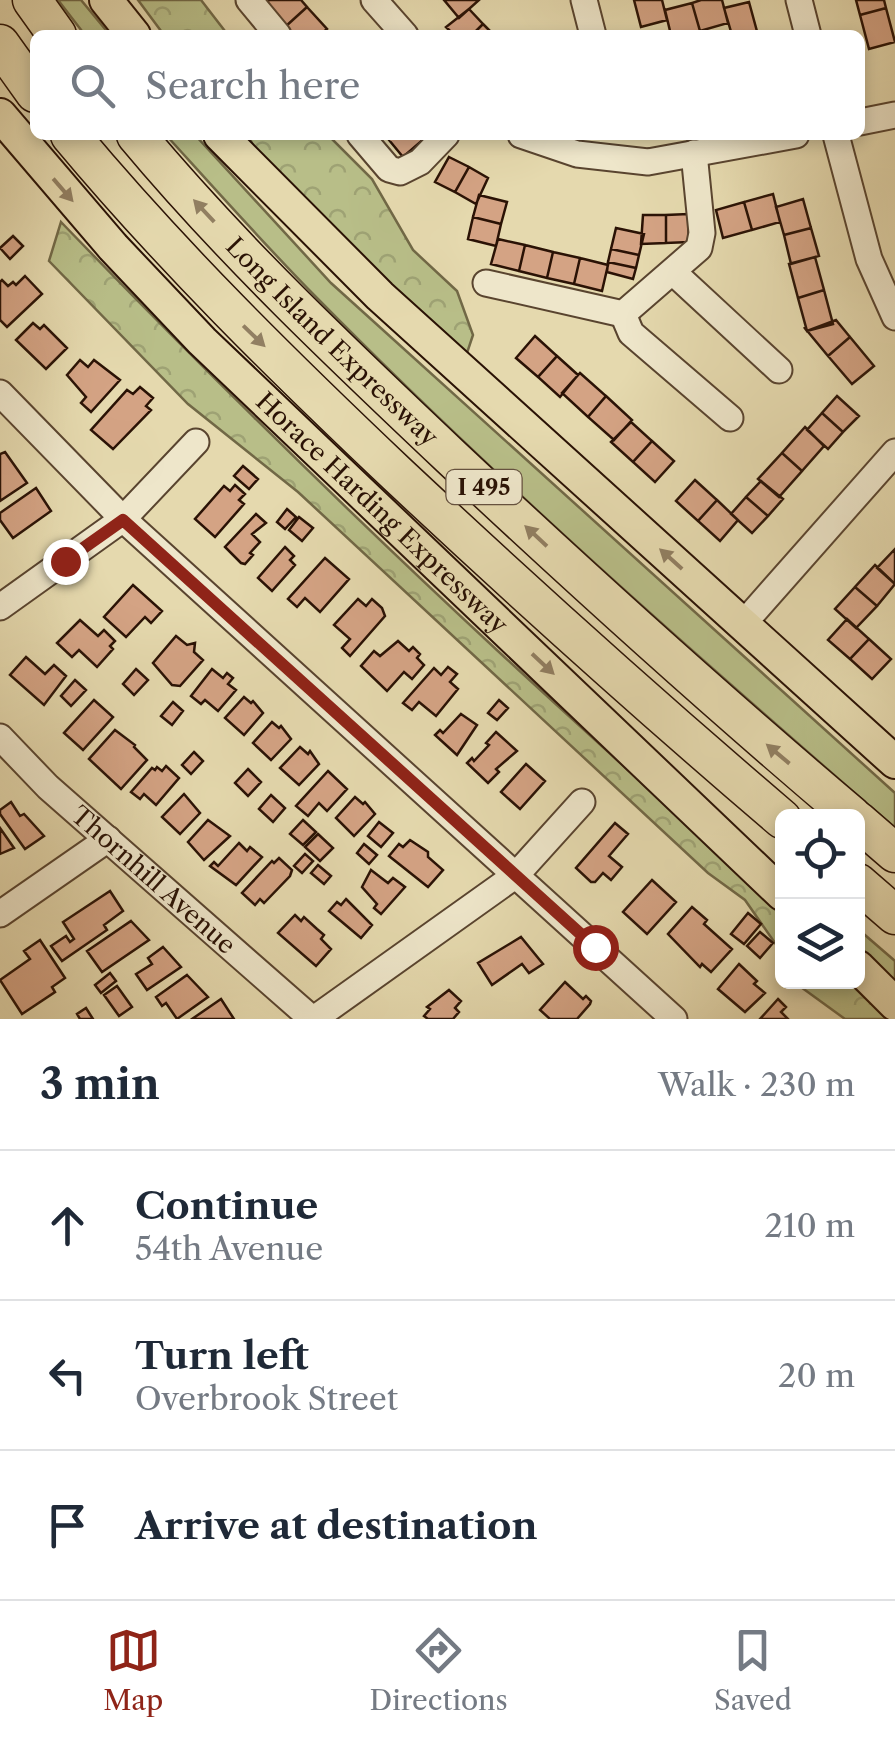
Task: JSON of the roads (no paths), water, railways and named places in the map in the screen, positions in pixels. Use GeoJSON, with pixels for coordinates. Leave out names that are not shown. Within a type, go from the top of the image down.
{"type":"FeatureCollection","features":[{"type":"Feature","properties":{"kind":"highway"},"geometry":{"type":"LineString","coordinates":[[32,0],[53,30]]}},
{"type":"Feature","properties":{"kind":"highway"},"geometry":{"type":"LineString","coordinates":[[0,44],[30,86]]}},
{"type":"Feature","properties":{"kind":"highway","name":"Long Island Expressway"},"geometry":{"type":"LineString","coordinates":[[74,140],[129,206],[218,300],[340,420],[525,594],[775,813]]}},
{"type":"Feature","properties":{"kind":"highway","name":"Long Island Expressway"},"geometry":{"type":"LineString","coordinates":[[141,140],[266,279],[378,387],[642,634],[843,809]]}},
{"type":"Feature","properties":{"kind":"highway","name":"Long Island Expressway"},"geometry":{"type":"LineString","coordinates":[[865,828],[895,853]]}},
{"type":"Feature","properties":{"kind":"highway"},"geometry":{"type":"LineString","coordinates":[[865,889],[895,915]]}},
{"type":"Feature","properties":{"kind":"main road"},"geometry":{"type":"LineString","coordinates":[[106,0],[130,30]]}},
{"type":"Feature","properties":{"kind":"main road","name":"Horace Harding Expressway"},"geometry":{"type":"LineString","coordinates":[[0,115],[113,247],[202,341],[775,887]]}},
{"type":"Feature","properties":{"kind":"main road"},"geometry":{"type":"LineString","coordinates":[[225,140],[380,296],[895,762]]}},
{"type":"Feature","properties":{"kind":"main road"},"geometry":{"type":"LineString","coordinates":[[865,974],[895,1004]]}},
{"type":"Feature","properties":{"kind":"street"},"geometry":{"type":"LineString","coordinates":[[249,0],[274,30]]}},
{"type":"Feature","properties":{"kind":"street"},"geometry":{"type":"LineString","coordinates":[[374,0],[400,30]]}},
{"type":"Feature","properties":{"kind":"street"},"geometry":{"type":"LineString","coordinates":[[584,0],[592,30]]}},
{"type":"Feature","properties":{"kind":"street"},"geometry":{"type":"LineString","coordinates":[[799,0],[807,30]]}},
{"type":"Feature","properties":{"kind":"street"},"geometry":{"type":"LineString","coordinates":[[865,121],[895,115]]}},
{"type":"Feature","properties":{"kind":"street"},"geometry":{"type":"LineString","coordinates":[[364,140],[389,169],[400,172],[420,162],[441,140]]}},
{"type":"Feature","properties":{"kind":"street"},"geometry":{"type":"LineString","coordinates":[[535,140],[577,154],[648,162],[768,140]]}},
{"type":"Feature","properties":{"kind":"street"},"geometry":{"type":"LineString","coordinates":[[837,140],[869,259],[895,317]]}},
{"type":"Feature","properties":{"kind":"street"},"geometry":{"type":"LineString","coordinates":[[622,314],[699,248],[702,232],[694,153]]}},
{"type":"Feature","properties":{"kind":"street"},"geometry":{"type":"LineString","coordinates":[[672,272],[779,370]]}},
{"type":"Feature","properties":{"kind":"street"},"geometry":{"type":"LineString","coordinates":[[486,283],[622,314]]}},
{"type":"Feature","properties":{"kind":"street"},"geometry":{"type":"LineString","coordinates":[[622,314],[631,334],[730,418]]}},
{"type":"Feature","properties":{"kind":"street"},"geometry":{"type":"LineString","coordinates":[[0,392],[123,520],[674,1019]]}},
{"type":"Feature","properties":{"kind":"street"},"geometry":{"type":"LineString","coordinates":[[0,608],[123,520],[196,442]]}},
{"type":"Feature","properties":{"kind":"street"},"geometry":{"type":"LineString","coordinates":[[743,624],[895,452]]}},
{"type":"Feature","properties":{"kind":"street","name":"Thornhill Avenue"},"geometry":{"type":"LineString","coordinates":[[0,736],[48,787],[313,1019]]}},
{"type":"Feature","properties":{"kind":"street"},"geometry":{"type":"LineString","coordinates":[[313,1019],[516,875],[582,802]]}},
{"type":"Feature","properties":{"kind":"street"},"geometry":{"type":"LineString","coordinates":[[0,914],[108,839]]}}]}
